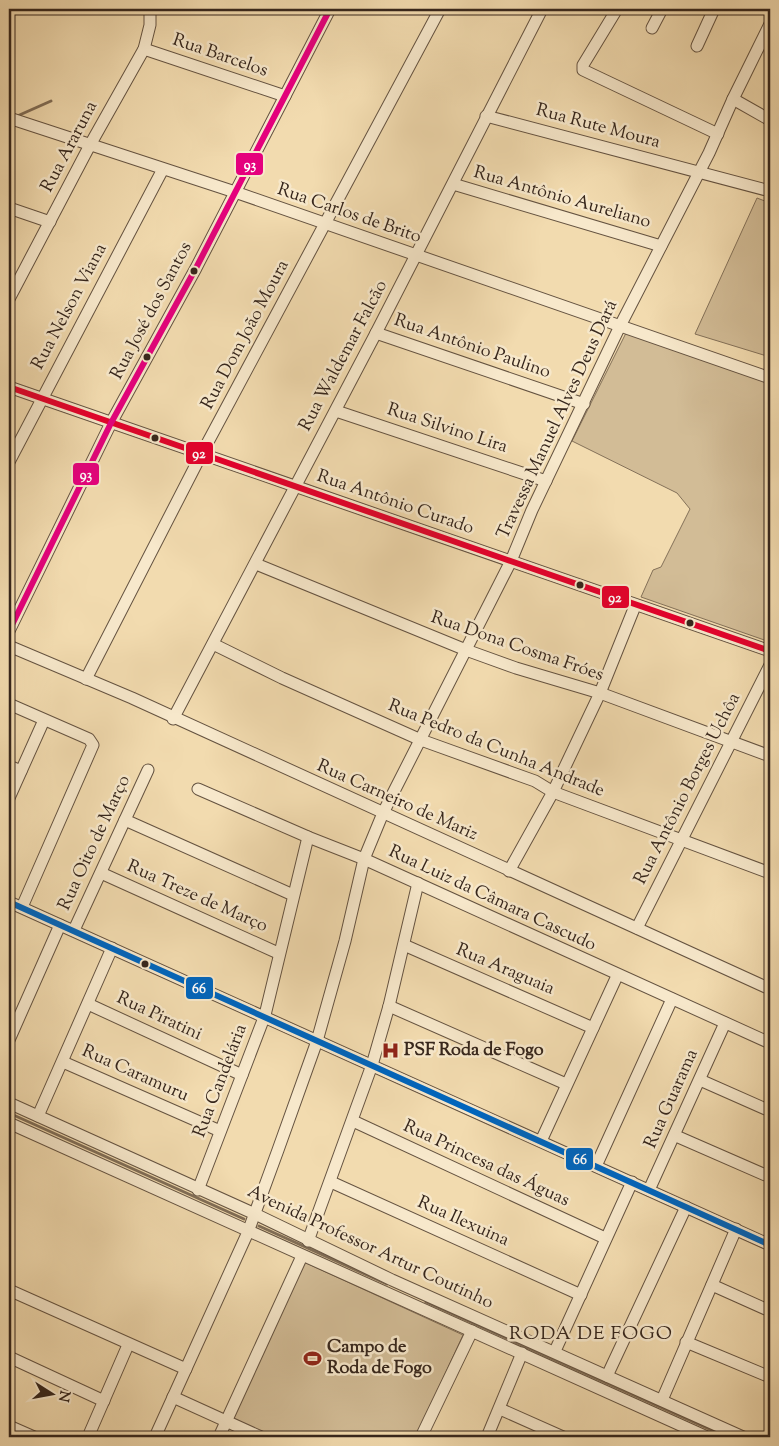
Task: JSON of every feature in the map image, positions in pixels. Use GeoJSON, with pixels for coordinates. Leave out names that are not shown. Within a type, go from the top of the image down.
{"type":"FeatureCollection","features":[{"type":"Feature","properties":{"kind":"street","name":"Rua Araruna"},"geometry":{"type":"LineString","coordinates":[[9,297],[90,145],[144,49],[150,25],[150,9]]}},
{"type":"Feature","properties":{"kind":"street","name":"Rua José dos Santos"},"geometry":{"type":"LineString","coordinates":[[9,631],[111,423],[235,192],[330,9]]}},
{"type":"Feature","properties":{"kind":"street","name":"Rua Dom João Moura"},"geometry":{"type":"LineString","coordinates":[[86,679],[202,455],[440,9]]}},
{"type":"Feature","properties":{"kind":"street","name":"Rua Waldemar Falcão"},"geometry":{"type":"LineString","coordinates":[[173,719],[336,411],[542,9]]}},
{"type":"Feature","properties":{"kind":"street"},"geometry":{"type":"LineString","coordinates":[[617,9],[582,69],[718,134]]}},
{"type":"Feature","properties":{"kind":"street"},"geometry":{"type":"LineString","coordinates":[[652,28],[662,9]]}},
{"type":"Feature","properties":{"kind":"street"},"geometry":{"type":"LineString","coordinates":[[697,46],[714,9]]}},
{"type":"Feature","properties":{"kind":"street","name":"Travessa Manuel Alves Deus Dará"},"geometry":{"type":"LineString","coordinates":[[155,1437],[255,1214],[317,1041],[345,941],[364,859],[383,813],[511,561],[546,481],[620,326],[699,174],[733,99],[770,25]]}},
{"type":"Feature","properties":{"kind":"street","name":"Rua Barcelos"},"geometry":{"type":"LineString","coordinates":[[144,49],[285,96]]}},
{"type":"Feature","properties":{"kind":"street"},"geometry":{"type":"LineString","coordinates":[[733,99],[770,120]]}},
{"type":"Feature","properties":{"kind":"street","name":"Rua Rute Moura"},"geometry":{"type":"LineString","coordinates":[[486,116],[690,168],[699,174],[770,191]]}},
{"type":"Feature","properties":{"kind":"street","name":"Rua Carlos de Brito"},"geometry":{"type":"LineString","coordinates":[[13,119],[235,192],[620,326],[637,330],[770,378]]}},
{"type":"Feature","properties":{"kind":"street","name":"Rua Nelson Viana"},"geometry":{"type":"LineString","coordinates":[[9,462],[163,169]]}},
{"type":"Feature","properties":{"kind":"street","name":"Rua Antônio Aureliano"},"geometry":{"type":"LineString","coordinates":[[453,184],[661,246]]}},
{"type":"Feature","properties":{"kind":"street"},"geometry":{"type":"LineString","coordinates":[[9,208],[50,222]]}},
{"type":"Feature","properties":{"kind":"street","name":"Rua Antônio Paulino"},"geometry":{"type":"LineString","coordinates":[[376,333],[584,404]]}},
{"type":"Feature","properties":{"kind":"street","name":"Rua Antônio Curado"},"geometry":{"type":"LineString","coordinates":[[9,387],[511,561],[635,606],[770,651]]}},
{"type":"Feature","properties":{"kind":"street","name":"Rua Silvino Lira"},"geometry":{"type":"LineString","coordinates":[[336,411],[546,481]]}},
{"type":"Feature","properties":{"kind":"street","name":"Rua Dona Cosma Fróes"},"geometry":{"type":"LineString","coordinates":[[256,564],[466,650],[516,668],[600,693],[770,756]]}},
{"type":"Feature","properties":{"kind":"street"},"geometry":{"type":"LineString","coordinates":[[510,871],[553,792],[600,693],[635,606]]}},
{"type":"Feature","properties":{"kind":"street","name":"Rua Pedro da Cunha Andrade"},"geometry":{"type":"LineString","coordinates":[[213,644],[282,678],[421,740],[534,781],[553,792],[770,873]]}},
{"type":"Feature","properties":{"kind":"street","name":"Rua Carneiro de Mariz"},"geometry":{"type":"LineString","coordinates":[[9,646],[86,679],[770,989]]}},
{"type":"Feature","properties":{"kind":"street","name":"Rua Antônio Borges Uchôa"},"geometry":{"type":"LineString","coordinates":[[637,928],[770,665]]}},
{"type":"Feature","properties":{"kind":"street"},"geometry":{"type":"LineString","coordinates":[[9,704],[93,743],[92,751],[22,907]]}},
{"type":"Feature","properties":{"kind":"street"},"geometry":{"type":"LineString","coordinates":[[9,798],[44,720]]}},
{"type":"Feature","properties":{"kind":"street"},"geometry":{"type":"LineString","coordinates":[[9,766],[21,771]]}},
{"type":"Feature","properties":{"kind":"street","name":"Rua Oito de Março"},"geometry":{"type":"LineString","coordinates":[[74,930],[148,770]]}},
{"type":"Feature","properties":{"kind":"street","name":"Rua Luiz da Câmara Cascudo"},"geometry":{"type":"LineString","coordinates":[[198,788],[418,883],[770,1044]]}},
{"type":"Feature","properties":{"kind":"street"},"geometry":{"type":"LineString","coordinates":[[125,820],[293,895]]}},
{"type":"Feature","properties":{"kind":"street","name":"Rua Candelária"},"geometry":{"type":"LineString","coordinates":[[198,1190],[264,1016],[308,837]]}},
{"type":"Feature","properties":{"kind":"street","name":"Rua Treze de Março"},"geometry":{"type":"LineString","coordinates":[[101,873],[278,953]]}},
{"type":"Feature","properties":{"kind":"street"},"geometry":{"type":"LineString","coordinates":[[308,1241],[372,1065],[389,1006],[418,883]]}},
{"type":"Feature","properties":{"kind":"street"},"geometry":{"type":"LineString","coordinates":[[9,902],[770,1245]]}},
{"type":"Feature","properties":{"kind":"street"},"geometry":{"type":"LineString","coordinates":[[9,1040],[60,925]]}},
{"type":"Feature","properties":{"kind":"street","name":"Rua Araguaia"},"geometry":{"type":"LineString","coordinates":[[404,945],[593,1028]]}},
{"type":"Feature","properties":{"kind":"street"},"geometry":{"type":"LineString","coordinates":[[38,1116],[112,948]]}},
{"type":"Feature","properties":{"kind":"street"},"geometry":{"type":"LineString","coordinates":[[541,1141],[618,976]]}},
{"type":"Feature","properties":{"kind":"street"},"geometry":{"type":"LineString","coordinates":[[596,1166],[672,999]]}},
{"type":"Feature","properties":{"kind":"street","name":"Rua Piratini"},"geometry":{"type":"LineString","coordinates":[[88,1004],[242,1075]]}},
{"type":"Feature","properties":{"kind":"street"},"geometry":{"type":"LineString","coordinates":[[389,1006],[566,1084]]}},
{"type":"Feature","properties":{"kind":"street","name":"Rua Guarama"},"geometry":{"type":"LineString","coordinates":[[650,1190],[676,1136],[725,1023]]}},
{"type":"Feature","properties":{"kind":"street","name":"Rua Caramuru"},"geometry":{"type":"LineString","coordinates":[[63,1062],[220,1131]]}},
{"type":"Feature","properties":{"kind":"street"},"geometry":{"type":"LineString","coordinates":[[700,1080],[770,1111]]}},
{"type":"Feature","properties":{"kind":"street","name":"Avenida Professor Artur Coutinho"},"geometry":{"type":"LineString","coordinates":[[9,1104],[743,1437]]}},
{"type":"Feature","properties":{"kind":"street","name":"Rua Princesa das Águas"},"geometry":{"type":"LineString","coordinates":[[353,1121],[605,1238]]}},
{"type":"Feature","properties":{"kind":"street","name":"Avenida Professor Artur Coutinho"},"geometry":{"type":"LineString","coordinates":[[9,1123],[707,1437]]}},
{"type":"Feature","properties":{"kind":"street"},"geometry":{"type":"LineString","coordinates":[[676,1136],[770,1177]]}},
{"type":"Feature","properties":{"kind":"street","name":"Rua Ilexuina"},"geometry":{"type":"LineString","coordinates":[[331,1182],[581,1295]]}},
{"type":"Feature","properties":{"kind":"street"},"geometry":{"type":"LineString","coordinates":[[555,1351],[632,1182]]}},
{"type":"Feature","properties":{"kind":"street"},"geometry":{"type":"LineString","coordinates":[[607,1376],[686,1207]]}},
{"type":"Feature","properties":{"kind":"street"},"geometry":{"type":"LineString","coordinates":[[662,1400],[736,1229]]}},
{"type":"Feature","properties":{"kind":"street"},"geometry":{"type":"LineString","coordinates":[[219,1437],[302,1256]]}},
{"type":"Feature","properties":{"kind":"street"},"geometry":{"type":"LineString","coordinates":[[712,1284],[770,1312]]}},
{"type":"Feature","properties":{"kind":"street"},"geometry":{"type":"LineString","coordinates":[[9,1290],[128,1345],[186,1369]]}},
{"type":"Feature","properties":{"kind":"street"},"geometry":{"type":"LineString","coordinates":[[420,1437],[472,1331]]}},
{"type":"Feature","properties":{"kind":"street"},"geometry":{"type":"LineString","coordinates":[[686,1342],[770,1377]]}},
{"type":"Feature","properties":{"kind":"street"},"geometry":{"type":"LineString","coordinates":[[88,1437],[128,1345]]}},
{"type":"Feature","properties":{"kind":"street"},"geometry":{"type":"LineString","coordinates":[[487,1437],[522,1353]]}},
{"type":"Feature","properties":{"kind":"street"},"geometry":{"type":"LineString","coordinates":[[9,1357],[104,1401]]}},
{"type":"Feature","properties":{"kind":"street"},"geometry":{"type":"LineString","coordinates":[[173,1397],[261,1437]]}},
{"type":"Feature","properties":{"kind":"street"},"geometry":{"type":"LineString","coordinates":[[500,1409],[563,1437]]}},
{"type":"Feature","properties":{"kind":"street"},"geometry":{"type":"LineString","coordinates":[[9,1426],[34,1437]]}},
{"type":"Feature","properties":{"kind":"shaded area"},"geometry":{"type":"Polygon","coordinates":[[[757,198],[770,203],[770,357],[695,334],[757,198]]]}},
{"type":"Feature","properties":{"kind":"shaded area"},"geometry":{"type":"Polygon","coordinates":[[[626,333],[770,379],[770,642],[641,597],[653,570],[661,567],[690,509],[677,493],[572,441],[626,333]]]}},
{"type":"Feature","properties":{"kind":"shaded area"},"geometry":{"type":"Polygon","coordinates":[[[304,1262],[463,1335],[416,1437],[273,1437],[233,1418],[304,1262]]]}},
{"type":"Feature","properties":{"kind":"waterway"},"geometry":{"type":"LineString","coordinates":[[15,117],[51,101]]}},
{"type":"Feature","properties":{"kind":"waterway"},"geometry":{"type":"LineString","coordinates":[[9,1113],[244,1219]]}},
{"type":"Feature","properties":{"kind":"waterway"},"geometry":{"type":"LineString","coordinates":[[259,1226],[387,1284]]}},
{"type":"Feature","properties":{"kind":"waterway"},"geometry":{"type":"LineString","coordinates":[[426,1302],[727,1437]]}},
{"type":"Feature","properties":{"kind":"transit line","name":"93"},"geometry":{"type":"LineString","coordinates":[[9,631],[111,423],[196,268],[330,9]]}},
{"type":"Feature","properties":{"kind":"transit line","name":"92"},"geometry":{"type":"LineString","coordinates":[[9,387],[770,651]]}},
{"type":"Feature","properties":{"kind":"transit line","name":"66"},"geometry":{"type":"LineString","coordinates":[[9,902],[770,1245]]}},
{"type":"Feature","properties":{"kind":"place","name":"PSF Roda de Fogo"},"geometry":{"type":"Point","coordinates":[390,1051]}},
{"type":"Feature","properties":{"kind":"place","name":"Campo de Roda de Fogo"},"geometry":{"type":"Point","coordinates":[313,1358]}},
{"type":"Feature","properties":{"kind":"district","name":"RODA DE FOGO"},"geometry":{"type":"Point","coordinates":[591,1334]}}]}
